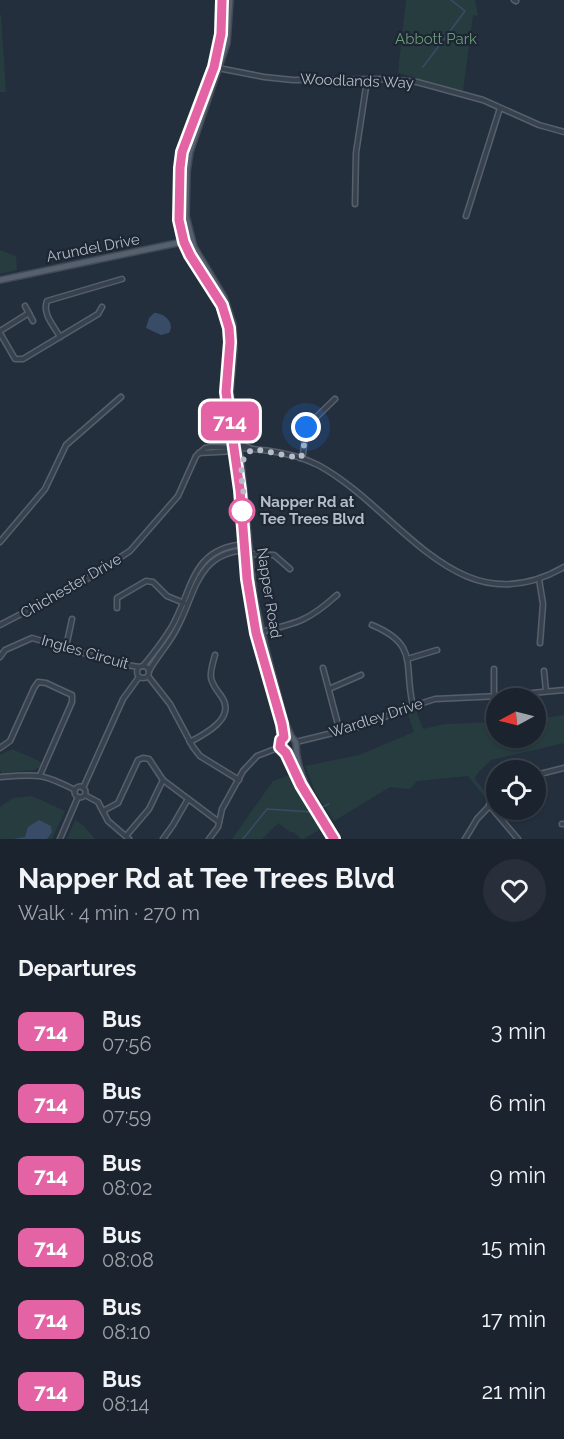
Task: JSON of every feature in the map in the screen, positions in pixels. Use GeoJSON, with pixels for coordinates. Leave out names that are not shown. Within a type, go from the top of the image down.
{"type":"FeatureCollection","features":[{"type":"Feature","properties":{"kind":"main road","name":"Napper Road"},"geometry":{"type":"LineString","coordinates":[[222,0],[217,68],[189,159],[186,215],[197,254],[224,297],[233,324],[234,350],[230,393],[235,449],[241,462],[247,549]]}},
{"type":"Feature","properties":{"kind":"main road","name":"Napper Road"},"geometry":{"type":"LineString","coordinates":[[230,0],[227,43],[182,152],[179,207],[184,242],[192,260],[222,305],[227,322],[230,342],[226,392],[259,633],[287,736]]}},
{"type":"Feature","properties":{"kind":"main road","name":"Arundel Drive"},"geometry":{"type":"LineString","coordinates":[[0,280],[192,240]]}},
{"type":"Feature","properties":{"kind":"main road"},"geometry":{"type":"LineString","coordinates":[[287,736],[296,742],[295,749],[305,781],[335,839],[301,785],[286,753],[280,747],[281,740],[287,736]]}},
{"type":"Feature","properties":{"kind":"main road"},"geometry":{"type":"LineString","coordinates":[[286,753],[295,749]]}},
{"type":"Feature","properties":{"kind":"street","name":"Woodlands Way"},"geometry":{"type":"LineString","coordinates":[[217,68],[293,80],[367,79],[417,82],[474,97],[538,125],[564,132]]}},
{"type":"Feature","properties":{"kind":"street"},"geometry":{"type":"LineString","coordinates":[[356,204],[356,153],[367,79]]}},
{"type":"Feature","properties":{"kind":"street"},"geometry":{"type":"LineString","coordinates":[[466,216],[500,108]]}},
{"type":"Feature","properties":{"kind":"street"},"geometry":{"type":"LineString","coordinates":[[60,337],[46,314],[47,301],[122,279]]}},
{"type":"Feature","properties":{"kind":"street"},"geometry":{"type":"LineString","coordinates":[[25,306],[33,321]]}},
{"type":"Feature","properties":{"kind":"street"},"geometry":{"type":"LineString","coordinates":[[29,314],[0,332],[12,355],[19,359],[98,314],[102,307]]}},
{"type":"Feature","properties":{"kind":"street"},"geometry":{"type":"LineString","coordinates":[[0,542],[45,489],[66,445],[121,397]]}},
{"type":"Feature","properties":{"kind":"street"},"geometry":{"type":"LineString","coordinates":[[300,458],[303,454],[306,427],[335,399]]}},
{"type":"Feature","properties":{"kind":"street"},"geometry":{"type":"LineString","coordinates":[[233,414],[241,441],[246,447],[254,449]]}},
{"type":"Feature","properties":{"kind":"street","name":"Chichester Drive"},"geometry":{"type":"LineString","coordinates":[[0,626],[79,584],[130,551],[178,496],[198,453],[235,449],[254,449],[300,458],[316,464],[350,485],[438,561],[473,580],[499,585],[521,584],[539,579],[564,567]]}},
{"type":"Feature","properties":{"kind":"street"},"geometry":{"type":"LineString","coordinates":[[241,462],[245,455],[254,449]]}},
{"type":"Feature","properties":{"kind":"street"},"geometry":{"type":"LineString","coordinates":[[139,677],[136,671],[172,627],[198,577],[212,562],[229,552],[247,549],[274,555],[290,568]]}},
{"type":"Feature","properties":{"kind":"street"},"geometry":{"type":"LineString","coordinates":[[539,579],[543,604],[540,643]]}},
{"type":"Feature","properties":{"kind":"street"},"geometry":{"type":"LineString","coordinates":[[117,608],[117,598],[146,581],[153,582],[166,596],[185,604]]}},
{"type":"Feature","properties":{"kind":"street"},"geometry":{"type":"LineString","coordinates":[[259,633],[301,622],[337,595]]}},
{"type":"Feature","properties":{"kind":"street"},"geometry":{"type":"LineString","coordinates":[[139,677],[143,679],[149,673],[177,630],[185,604]]}},
{"type":"Feature","properties":{"kind":"street"},"geometry":{"type":"LineString","coordinates":[[66,647],[72,619]]}},
{"type":"Feature","properties":{"kind":"street"},"geometry":{"type":"LineString","coordinates":[[372,625],[394,636],[401,644],[407,659],[408,686],[413,706]]}},
{"type":"Feature","properties":{"kind":"street","name":"Ingles Circuit"},"geometry":{"type":"LineString","coordinates":[[0,657],[5,650],[32,638],[121,664],[141,666],[149,673],[170,704],[200,756],[239,780]]}},
{"type":"Feature","properties":{"kind":"street"},"geometry":{"type":"LineString","coordinates":[[407,659],[437,650]]}},
{"type":"Feature","properties":{"kind":"street"},"geometry":{"type":"LineString","coordinates":[[190,742],[205,734],[222,719],[226,712],[223,700],[211,678],[215,655]]}},
{"type":"Feature","properties":{"kind":"street"},"geometry":{"type":"LineString","coordinates":[[322,668],[340,732]]}},
{"type":"Feature","properties":{"kind":"street"},"geometry":{"type":"LineString","coordinates":[[494,669],[494,688]]}},
{"type":"Feature","properties":{"kind":"street"},"geometry":{"type":"LineString","coordinates":[[544,671],[546,688]]}},
{"type":"Feature","properties":{"kind":"street"},"geometry":{"type":"LineString","coordinates":[[328,689],[361,675]]}},
{"type":"Feature","properties":{"kind":"street"},"geometry":{"type":"LineString","coordinates":[[83,788],[123,699],[139,677]]}},
{"type":"Feature","properties":{"kind":"street"},"geometry":{"type":"LineString","coordinates":[[0,748],[10,741],[38,682],[46,683],[72,695],[72,702],[40,775]]}},
{"type":"Feature","properties":{"kind":"street","name":"Wardley Drive"},"geometry":{"type":"LineString","coordinates":[[546,691],[564,690]]}},
{"type":"Feature","properties":{"kind":"street","name":"Wardley Drive"},"geometry":{"type":"LineString","coordinates":[[296,742],[340,732],[435,699],[486,696]]}},
{"type":"Feature","properties":{"kind":"street"},"geometry":{"type":"LineString","coordinates":[[209,839],[218,827],[222,809],[243,771],[257,756],[280,747]]}},
{"type":"Feature","properties":{"kind":"street"},"geometry":{"type":"LineString","coordinates":[[103,811],[118,803],[138,760],[143,758],[149,759],[163,780],[219,822]]}},
{"type":"Feature","properties":{"kind":"street"},"geometry":{"type":"LineString","coordinates":[[546,772],[564,768]]}},
{"type":"Feature","properties":{"kind":"street"},"geometry":{"type":"LineString","coordinates":[[0,777],[46,776],[75,790],[78,797],[60,839]]}},
{"type":"Feature","properties":{"kind":"street"},"geometry":{"type":"LineString","coordinates":[[78,797],[85,795],[98,802],[108,821],[128,838],[149,809],[163,780]]}},
{"type":"Feature","properties":{"kind":"street"},"geometry":{"type":"LineString","coordinates":[[75,790],[83,788]]}},
{"type":"Feature","properties":{"kind":"street"},"geometry":{"type":"LineString","coordinates":[[83,788],[85,795]]}},
{"type":"Feature","properties":{"kind":"street"},"geometry":{"type":"LineString","coordinates":[[163,839],[188,799]]}},
{"type":"Feature","properties":{"kind":"street"},"geometry":{"type":"LineString","coordinates":[[465,839],[486,809]]}},
{"type":"Feature","properties":{"kind":"street"},"geometry":{"type":"LineString","coordinates":[[501,820],[518,839]]}},
{"type":"Feature","properties":{"kind":"green space","name":"Abbott Park"},"geometry":{"type":"Polygon","coordinates":[[[406,0],[475,0],[478,16],[473,15],[463,91],[398,73],[406,0]]]}},
{"type":"Feature","properties":{"kind":"green space"},"geometry":{"type":"Polygon","coordinates":[[[1,15],[6,92],[0,92],[1,15]]]}},
{"type":"Feature","properties":{"kind":"green space"},"geometry":{"type":"Polygon","coordinates":[[[0,250],[16,256],[17,270],[0,274],[0,250]]]}},
{"type":"Feature","properties":{"kind":"green space"},"geometry":{"type":"Polygon","coordinates":[[[416,710],[423,729],[445,724],[486,722],[486,748],[543,748],[486,760],[486,765],[475,779],[486,793],[486,799],[468,776],[417,781],[410,789],[390,787],[334,821],[316,794],[305,766],[359,755],[414,732],[408,714],[416,710]]]}},
{"type":"Feature","properties":{"kind":"green space"},"geometry":{"type":"Polygon","coordinates":[[[564,715],[564,743],[546,747],[546,718],[564,715]]]}},
{"type":"Feature","properties":{"kind":"green space"},"geometry":{"type":"Polygon","coordinates":[[[12,749],[41,762],[40,767],[34,770],[2,773],[0,755],[12,749]]]}},
{"type":"Feature","properties":{"kind":"green space"},"geometry":{"type":"Polygon","coordinates":[[[290,775],[320,829],[301,839],[278,823],[262,839],[232,839],[273,781],[290,775]]]}},
{"type":"Feature","properties":{"kind":"green space"},"geometry":{"type":"Polygon","coordinates":[[[32,796],[65,811],[52,839],[0,839],[0,807],[13,798],[32,796]]]}},
{"type":"Feature","properties":{"kind":"green space"},"geometry":{"type":"Polygon","coordinates":[[[75,820],[84,826],[95,839],[67,839],[75,820]]]}},
{"type":"Feature","properties":{"kind":"water"},"geometry":{"type":"Polygon","coordinates":[[[154,313],[168,319],[171,326],[169,333],[161,335],[146,328],[149,318],[154,313]]]}},
{"type":"Feature","properties":{"kind":"water"},"geometry":{"type":"Polygon","coordinates":[[[39,820],[51,826],[52,832],[47,839],[13,839],[25,837],[28,827],[39,820]]]}},
{"type":"Feature","properties":{"kind":"waterway"},"geometry":{"type":"LineString","coordinates":[[423,67],[465,11],[451,0]]}},
{"type":"Feature","properties":{"kind":"waterway"},"geometry":{"type":"LineString","coordinates":[[322,807],[329,804]]}},
{"type":"Feature","properties":{"kind":"waterway"},"geometry":{"type":"LineString","coordinates":[[243,839],[267,809],[312,812]]}},
{"type":"Feature","properties":{"kind":"bus line","name":"714"},"geometry":{"type":"LineString","coordinates":[[222,0],[221,34],[214,67],[182,152],[179,220],[184,242],[190,255],[222,305],[229,328],[226,392],[240,490],[247,579],[256,633],[282,724],[284,737],[279,744],[334,839]]}},
{"type":"Feature","properties":{"kind":"place","name":"Napper Rd at Tee Trees Blvd"},"geometry":{"type":"Point","coordinates":[242,511]}},
{"type":"Feature","properties":{"kind":"route"},"geometry":{"type":"LineString","coordinates":[[242,511],[246,508],[241,462],[247,452],[254,449],[300,458],[303,454],[306,427]]}}]}
